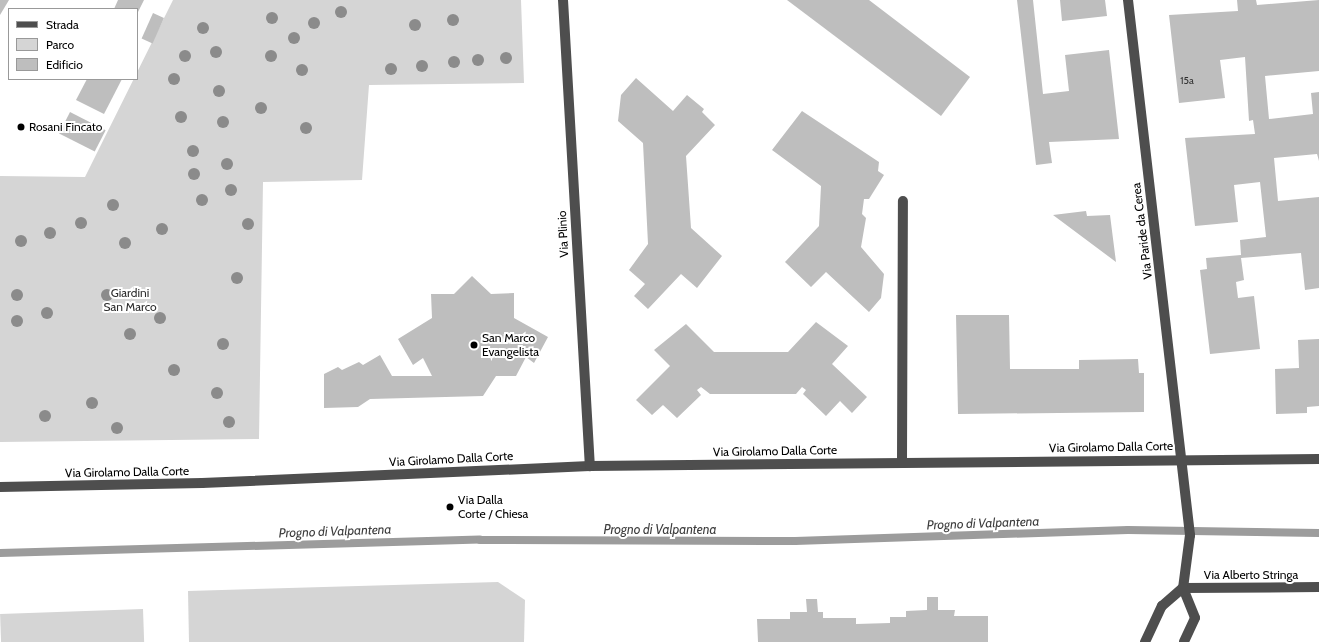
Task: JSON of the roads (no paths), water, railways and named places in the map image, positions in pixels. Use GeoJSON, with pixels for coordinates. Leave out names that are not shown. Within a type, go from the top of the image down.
{"type":"FeatureCollection","features":[{"type":"Feature","properties":{"kind":"street","name":"Via Plinio"},"geometry":{"type":"LineString","coordinates":[[563,0],[590,466]]}},
{"type":"Feature","properties":{"kind":"street","name":"Via Paride da Cerea"},"geometry":{"type":"LineString","coordinates":[[1128,0],[1190,536],[1183,588]]}},
{"type":"Feature","properties":{"kind":"street"},"geometry":{"type":"LineString","coordinates":[[902,462],[904,200]]}},
{"type":"Feature","properties":{"kind":"street","name":"Via Girolamo Dalla Corte"},"geometry":{"type":"LineString","coordinates":[[0,487],[202,483],[590,466],[1182,459],[1319,460]]}},
{"type":"Feature","properties":{"kind":"street","name":"Via Alberto Stringa"},"geometry":{"type":"LineString","coordinates":[[1183,588],[1319,587]]}},
{"type":"Feature","properties":{"kind":"street"},"geometry":{"type":"LineString","coordinates":[[1145,642],[1162,606],[1183,588],[1195,618],[1184,642]]}},
{"type":"Feature","properties":{"kind":"waterway","name":"Progno di Valpantena"},"geometry":{"type":"LineString","coordinates":[[0,553],[480,540],[795,541],[1128,530],[1319,533]]}},
{"type":"Feature","properties":{"kind":"place","name":"Rosani Fincato"},"geometry":{"type":"Point","coordinates":[21,127]}},
{"type":"Feature","properties":{"kind":"place","name":"San Marco Evangelista"},"geometry":{"type":"Point","coordinates":[474,345]}},
{"type":"Feature","properties":{"kind":"place","name":"Via Dalla Corte / Chiesa"},"geometry":{"type":"Point","coordinates":[450,507]}},
{"type":"Feature","properties":{"kind":"park label","name":"Giardini San Marco"},"geometry":{"type":"Point","coordinates":[130,300]}}]}
